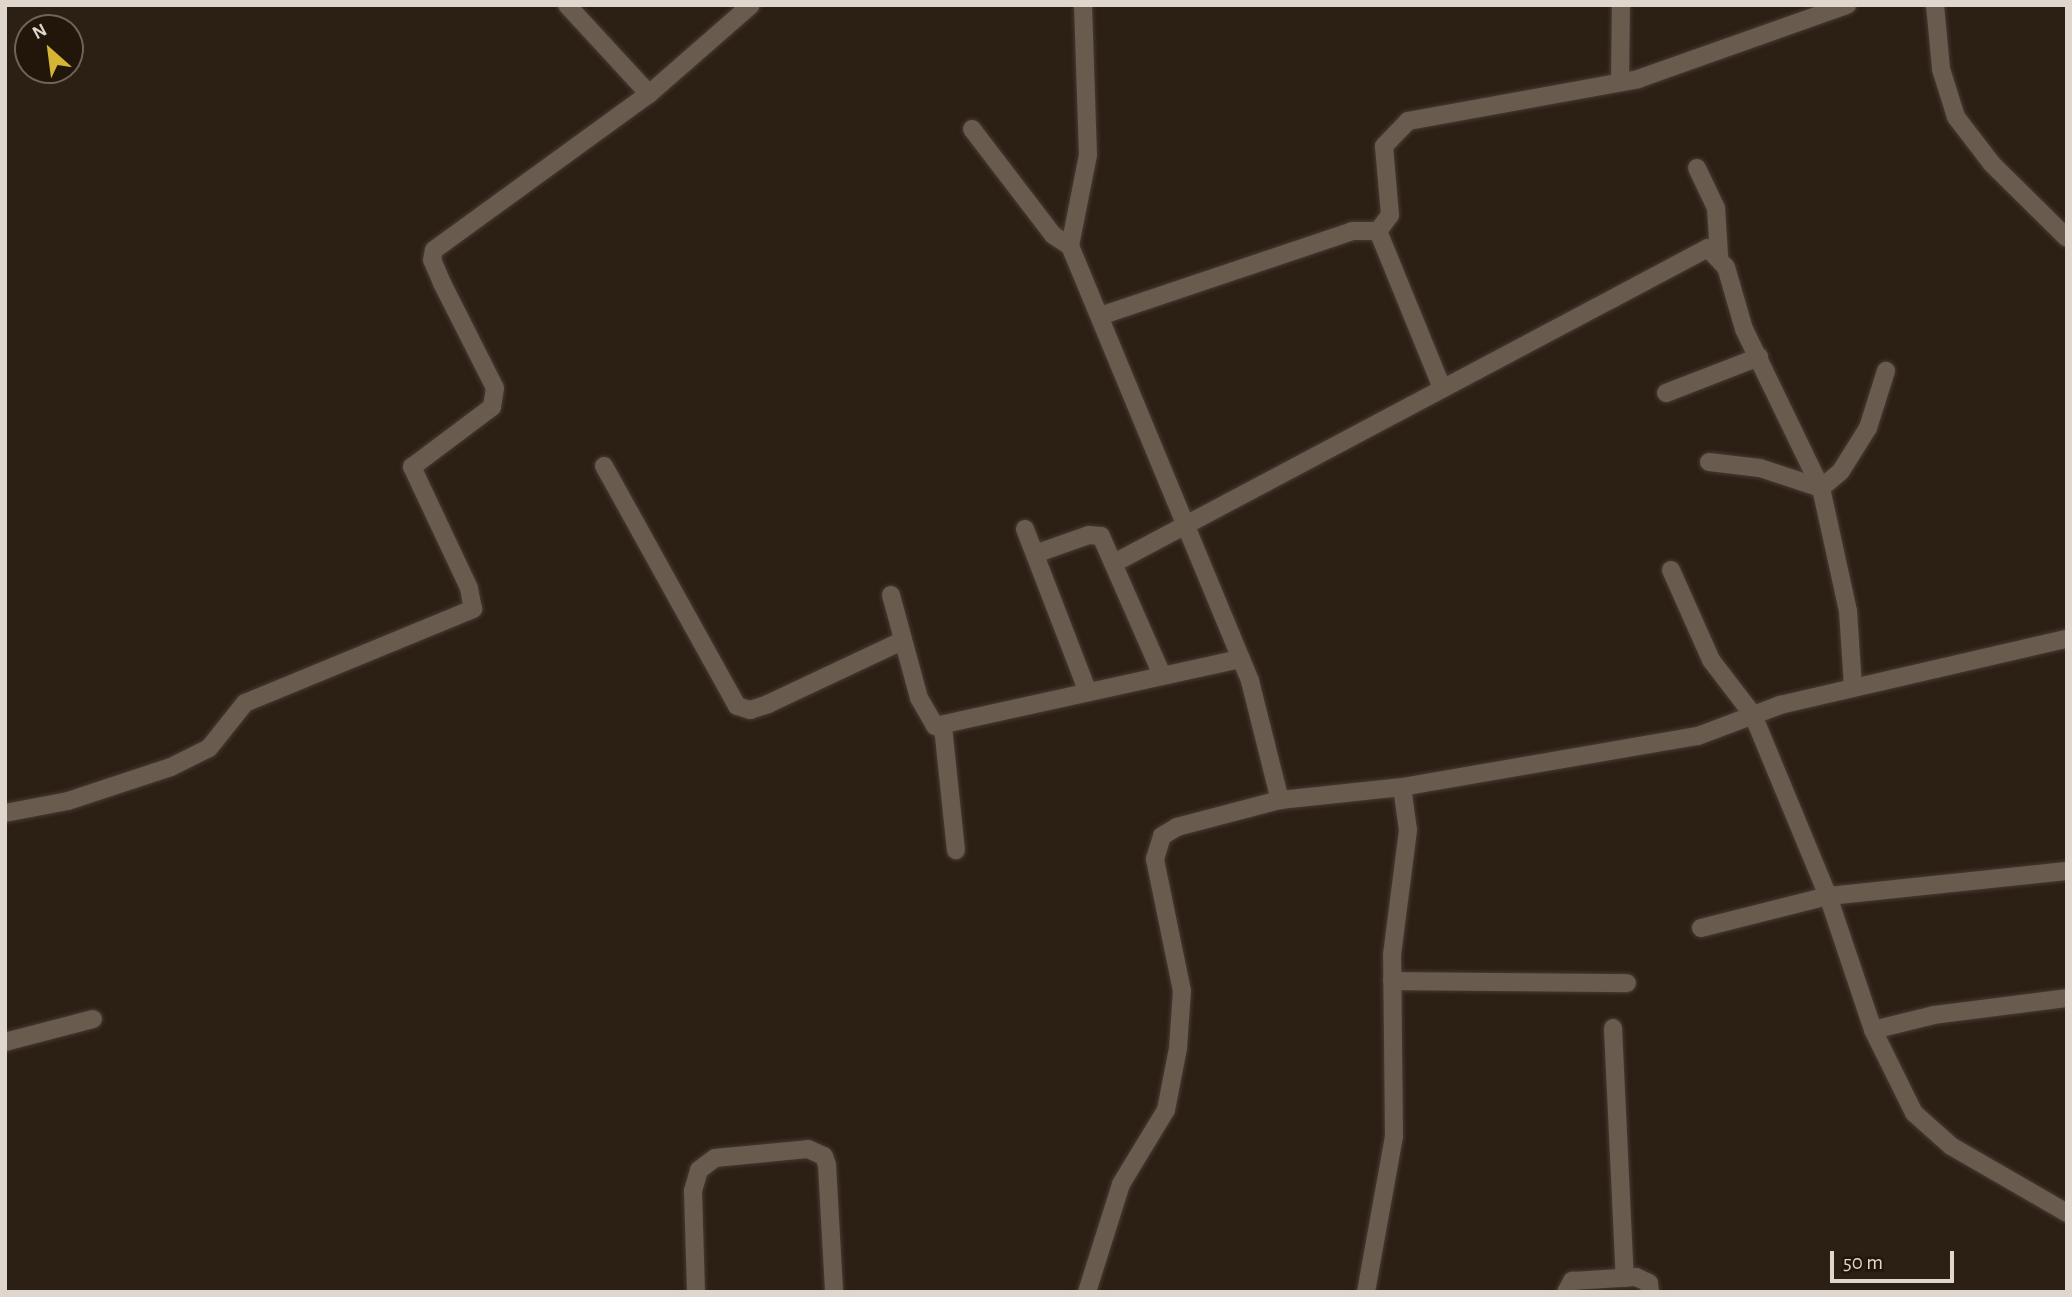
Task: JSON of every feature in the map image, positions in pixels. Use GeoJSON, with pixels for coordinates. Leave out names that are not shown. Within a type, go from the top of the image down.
{"type":"FeatureCollection","features":[{"type":"Feature","properties":{"kind":"street"},"geometry":{"type":"LineString","coordinates":[[568,5],[649,94]]}},
{"type":"Feature","properties":{"kind":"street"},"geometry":{"type":"LineString","coordinates":[[5,813],[68,801],[171,767],[209,748],[245,703],[472,609],[469,588],[412,467],[492,407],[495,388],[442,284],[432,260],[434,250],[649,94],[751,5]]}},
{"type":"Feature","properties":{"kind":"street"},"geometry":{"type":"LineString","coordinates":[[1070,246],[1088,155],[1083,5]]}},
{"type":"Feature","properties":{"kind":"street"},"geometry":{"type":"LineString","coordinates":[[1620,82],[1621,5]]}},
{"type":"Feature","properties":{"kind":"street"},"geometry":{"type":"LineString","coordinates":[[1378,231],[1390,215],[1384,146],[1398,127],[1620,82],[1699,61],[1847,5]]}},
{"type":"Feature","properties":{"kind":"street"},"geometry":{"type":"LineString","coordinates":[[1935,5],[1941,69],[1956,117],[1992,164],[2067,238]]}},
{"type":"Feature","properties":{"kind":"street"},"geometry":{"type":"LineString","coordinates":[[972,129],[1053,235],[1070,246],[1191,527],[1265,725],[1280,800]]}},
{"type":"Feature","properties":{"kind":"street"},"geometry":{"type":"LineString","coordinates":[[1696,168],[1716,208],[1719,254],[1759,357],[1821,488],[1848,611],[1853,687]]}},
{"type":"Feature","properties":{"kind":"street"},"geometry":{"type":"LineString","coordinates":[[1100,316],[1352,231],[1378,231]]}},
{"type":"Feature","properties":{"kind":"street"},"geometry":{"type":"LineString","coordinates":[[1378,231],[1442,388]]}},
{"type":"Feature","properties":{"kind":"street"},"geometry":{"type":"LineString","coordinates":[[1116,562],[1191,527],[1695,251],[1709,248],[1719,254]]}},
{"type":"Feature","properties":{"kind":"street"},"geometry":{"type":"LineString","coordinates":[[1666,393],[1759,357]]}},
{"type":"Feature","properties":{"kind":"street"},"geometry":{"type":"LineString","coordinates":[[1821,488],[1840,471],[1868,428],[1886,371]]}},
{"type":"Feature","properties":{"kind":"street"},"geometry":{"type":"LineString","coordinates":[[1709,462],[1760,468],[1821,488]]}},
{"type":"Feature","properties":{"kind":"street"},"geometry":{"type":"LineString","coordinates":[[604,466],[737,706],[750,710],[768,704],[902,641]]}},
{"type":"Feature","properties":{"kind":"street"},"geometry":{"type":"LineString","coordinates":[[1025,529],[1087,690]]}},
{"type":"Feature","properties":{"kind":"street"},"geometry":{"type":"LineString","coordinates":[[1035,554],[1089,535],[1101,536],[1116,562],[1162,676]]}},
{"type":"Feature","properties":{"kind":"street"},"geometry":{"type":"LineString","coordinates":[[1671,570],[1711,660],[1753,715],[1828,896],[1873,1030],[1900,1091],[1924,1125],[2067,1213]]}},
{"type":"Feature","properties":{"kind":"street"},"geometry":{"type":"LineString","coordinates":[[891,595],[902,641],[928,719],[943,727],[1087,690],[1241,659]]}},
{"type":"Feature","properties":{"kind":"street"},"geometry":{"type":"LineString","coordinates":[[1087,1292],[1121,1184],[1166,1110],[1178,1048],[1182,991],[1155,859],[1162,836],[1177,827],[1280,800],[1402,788],[1698,736],[1753,715],[1853,687],[2067,639]]}},
{"type":"Feature","properties":{"kind":"street"},"geometry":{"type":"LineString","coordinates":[[943,727],[956,850]]}},
{"type":"Feature","properties":{"kind":"street"},"geometry":{"type":"LineString","coordinates":[[1366,1292],[1394,1136],[1392,981],[1408,830],[1402,788]]}},
{"type":"Feature","properties":{"kind":"street"},"geometry":{"type":"LineString","coordinates":[[1701,928],[1828,896],[2067,871]]}},
{"type":"Feature","properties":{"kind":"street"},"geometry":{"type":"LineString","coordinates":[[1392,981],[1627,983]]}},
{"type":"Feature","properties":{"kind":"street"},"geometry":{"type":"LineString","coordinates":[[1873,1030],[1934,1015],[2067,998]]}},
{"type":"Feature","properties":{"kind":"street"},"geometry":{"type":"LineString","coordinates":[[5,1042],[93,1019]]}},
{"type":"Feature","properties":{"kind":"street"},"geometry":{"type":"LineString","coordinates":[[1613,1028],[1625,1278]]}},
{"type":"Feature","properties":{"kind":"street"},"geometry":{"type":"LineString","coordinates":[[696,1292],[693,1191],[699,1170],[715,1158],[808,1149],[824,1156],[827,1165],[834,1292]]}},
{"type":"Feature","properties":{"kind":"street"},"geometry":{"type":"LineString","coordinates":[[1566,1292],[1572,1281],[1625,1278],[1644,1279],[1650,1292]]}}]}
